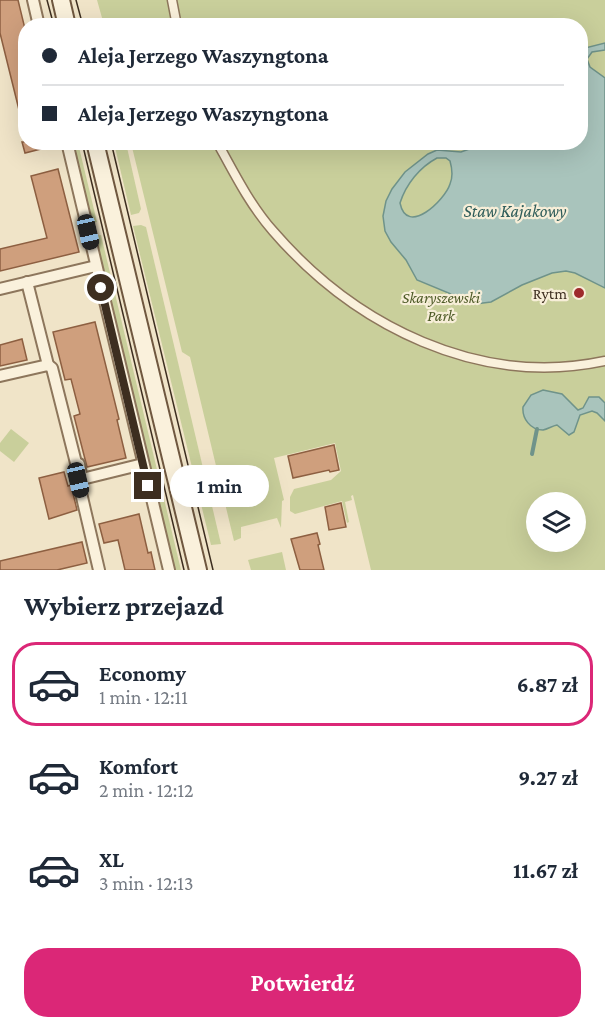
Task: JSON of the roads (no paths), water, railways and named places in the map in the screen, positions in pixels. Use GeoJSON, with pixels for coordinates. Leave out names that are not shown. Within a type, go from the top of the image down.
{"type":"FeatureCollection","features":[{"type":"Feature","properties":{"kind":"main road"},"geometry":{"type":"LineString","coordinates":[[62,0],[66,18]]}},
{"type":"Feature","properties":{"kind":"main road"},"geometry":{"type":"LineString","coordinates":[[97,150],[198,570]]}},
{"type":"Feature","properties":{"kind":"street"},"geometry":{"type":"LineString","coordinates":[[33,0],[37,18]]}},
{"type":"Feature","properties":{"kind":"street"},"geometry":{"type":"LineString","coordinates":[[172,0],[175,18]]}},
{"type":"Feature","properties":{"kind":"street"},"geometry":{"type":"LineString","coordinates":[[69,150],[168,570]]}},
{"type":"Feature","properties":{"kind":"street"},"geometry":{"type":"LineString","coordinates":[[221,150],[245,192],[273,232],[331,288],[394,328],[429,345],[457,355],[502,366],[567,367],[605,361]]}},
{"type":"Feature","properties":{"kind":"street"},"geometry":{"type":"LineString","coordinates":[[0,289],[96,266]]}},
{"type":"Feature","properties":{"kind":"street"},"geometry":{"type":"LineString","coordinates":[[27,282],[48,365],[55,372],[76,463],[82,479]]}},
{"type":"Feature","properties":{"kind":"street"},"geometry":{"type":"LineString","coordinates":[[0,376],[48,365]]}},
{"type":"Feature","properties":{"kind":"street"},"geometry":{"type":"LineString","coordinates":[[99,570],[78,480],[143,464]]}},
{"type":"Feature","properties":{"kind":"water","name":"Staw Kajakowy"},"geometry":{"type":"Polygon","coordinates":[[[605,43],[605,50],[592,52],[588,58],[588,47],[605,43]]]}},
{"type":"Feature","properties":{"kind":"water","name":"Staw Kajakowy"},"geometry":{"type":"Polygon","coordinates":[[[588,62],[590,67],[605,78],[605,288],[566,271],[552,273],[522,285],[491,302],[475,304],[417,280],[385,231],[383,216],[386,201],[405,172],[428,154],[437,150],[461,152],[466,150],[588,150],[588,62]],[[437,158],[414,177],[400,203],[404,213],[410,217],[418,216],[434,206],[450,184],[452,170],[450,161],[446,158],[437,158]]]}},
{"type":"Feature","properties":{"kind":"water"},"geometry":{"type":"Polygon","coordinates":[[[543,390],[562,394],[578,410],[583,408],[589,397],[599,397],[605,403],[605,421],[592,411],[580,415],[574,432],[569,435],[557,425],[543,430],[534,428],[525,419],[523,407],[531,395],[543,390]]]}},
{"type":"Feature","properties":{"kind":"waterway"},"geometry":{"type":"LineString","coordinates":[[532,454],[537,429]]}},
{"type":"Feature","properties":{"kind":"tram line"},"geometry":{"type":"LineString","coordinates":[[47,0],[52,18]]}},
{"type":"Feature","properties":{"kind":"tram line"},"geometry":{"type":"LineString","coordinates":[[76,0],[81,18]]}},
{"type":"Feature","properties":{"kind":"tram line"},"geometry":{"type":"LineString","coordinates":[[84,150],[184,570]]}},
{"type":"Feature","properties":{"kind":"tram line"},"geometry":{"type":"LineString","coordinates":[[113,150],[213,570]]}},
{"type":"Feature","properties":{"kind":"place","name":"Rytm"},"geometry":{"type":"Point","coordinates":[579,293]}},
{"type":"Feature","properties":{"kind":"park label","name":"Skaryszewski Park"},"geometry":{"type":"Point","coordinates":[441,306]}}]}
